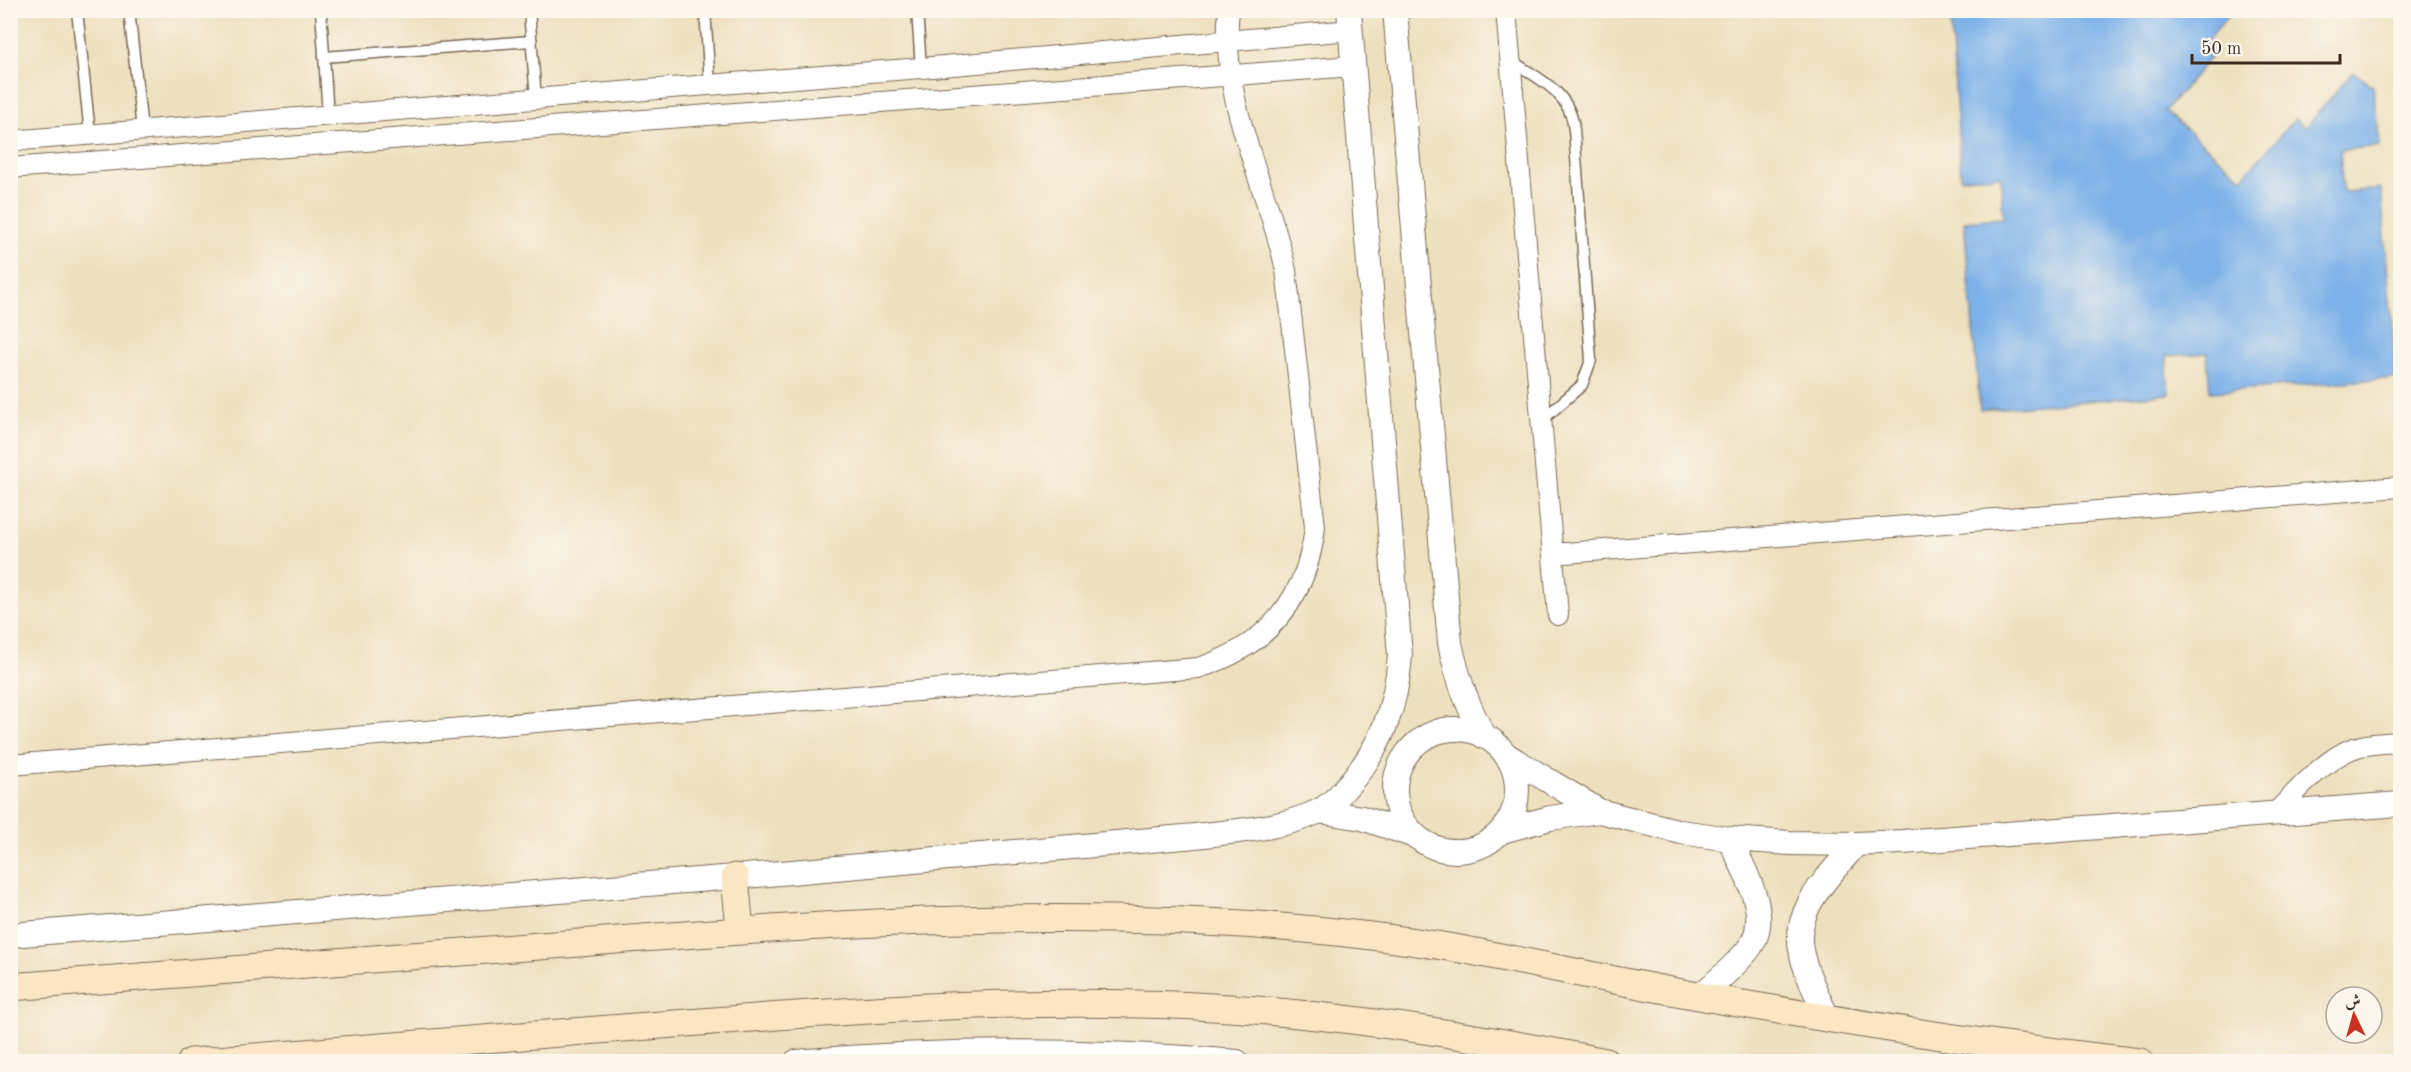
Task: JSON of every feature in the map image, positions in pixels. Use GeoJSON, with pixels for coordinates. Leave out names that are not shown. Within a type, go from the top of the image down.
{"type":"FeatureCollection","features":[{"type":"Feature","properties":{"kind":"main road"},"geometry":{"type":"LineString","coordinates":[[735,877],[740,930]]}},
{"type":"Feature","properties":{"kind":"main road"},"geometry":{"type":"LineString","coordinates":[[10,987],[740,930],[1046,918],[1255,925],[1455,948],[1828,1019],[1968,1052],[2140,1062]]}},
{"type":"Feature","properties":{"kind":"main road"},"geometry":{"type":"LineString","coordinates":[[191,1062],[845,1010],[1020,1003],[1162,1005],[1282,1012],[1478,1038],[1606,1062]]}},
{"type":"Feature","properties":{"kind":"street"},"geometry":{"type":"LineString","coordinates":[[10,765],[1198,668],[1236,653],[1269,629],[1294,598],[1309,563],[1315,526],[1286,270],[1280,244],[1245,135],[1230,74],[1227,42],[1228,10]]}},
{"type":"Feature","properties":{"kind":"street"},"geometry":{"type":"LineString","coordinates":[[1395,10],[1450,643],[1462,692],[1472,715],[1485,737],[1506,755],[1599,811],[1681,832],[1730,839],[1790,843],[1856,844],[2400,804]]}},
{"type":"Feature","properties":{"kind":"street"},"geometry":{"type":"LineString","coordinates":[[1506,10],[1558,615]]}},
{"type":"Feature","properties":{"kind":"street"},"geometry":{"type":"LineString","coordinates":[[10,141],[1227,42],[1350,20],[1400,656],[1398,686],[1379,744],[1356,777],[1342,792],[1319,811],[1298,819],[1206,835],[735,877],[10,935]]}},
{"type":"Feature","properties":{"kind":"street"},"geometry":{"type":"LineString","coordinates":[[10,168],[1353,66]]}},
{"type":"Feature","properties":{"kind":"street"},"geometry":{"type":"LineString","coordinates":[[1552,554],[2400,487]]}},
{"type":"Feature","properties":{"kind":"street"},"geometry":{"type":"LineString","coordinates":[[1415,836],[1399,814],[1395,801],[1397,774],[1404,758],[1420,741],[1445,730],[1459,729],[1485,737]]}},
{"type":"Feature","properties":{"kind":"street"},"geometry":{"type":"LineString","coordinates":[[2274,814],[2337,756],[2354,748],[2371,744],[2400,742]]}},
{"type":"Feature","properties":{"kind":"street"},"geometry":{"type":"LineString","coordinates":[[1379,744],[1404,758]]}},
{"type":"Feature","properties":{"kind":"street"},"geometry":{"type":"LineString","coordinates":[[1502,831],[1515,807],[1517,793],[1512,767],[1506,755]]}},
{"type":"Feature","properties":{"kind":"street"},"geometry":{"type":"LineString","coordinates":[[1319,811],[1362,818],[1415,836],[1433,847],[1452,851],[1480,847],[1502,831],[1550,818],[1599,811]]}},
{"type":"Feature","properties":{"kind":"street"},"geometry":{"type":"LineString","coordinates":[[1700,996],[1748,950],[1758,929],[1758,907],[1730,839]]}},
{"type":"Feature","properties":{"kind":"street"},"geometry":{"type":"LineString","coordinates":[[1828,1019],[1801,954],[1800,929],[1808,906],[1856,844]]}},
{"type":"Feature","properties":{"kind":"street"},"geometry":{"type":"LineString","coordinates":[[796,1062],[965,1052],[1098,1054],[1237,1062]]}},
{"type":"Feature","properties":{"kind":"lane"},"geometry":{"type":"LineString","coordinates":[[76,10],[90,135]]}},
{"type":"Feature","properties":{"kind":"lane"},"geometry":{"type":"LineString","coordinates":[[129,10],[142,130]]}},
{"type":"Feature","properties":{"kind":"lane"},"geometry":{"type":"LineString","coordinates":[[321,10],[328,116]]}},
{"type":"Feature","properties":{"kind":"lane"},"geometry":{"type":"LineString","coordinates":[[529,10],[536,99]]}},
{"type":"Feature","properties":{"kind":"lane"},"geometry":{"type":"LineString","coordinates":[[705,10],[710,85]]}},
{"type":"Feature","properties":{"kind":"lane"},"geometry":{"type":"LineString","coordinates":[[917,10],[921,68]]}},
{"type":"Feature","properties":{"kind":"lane"},"geometry":{"type":"LineString","coordinates":[[324,57],[531,40]]}},
{"type":"Feature","properties":{"kind":"lane"},"geometry":{"type":"LineString","coordinates":[[1510,60],[1560,94],[1570,111],[1574,130],[1592,360],[1582,385],[1541,421]]}},
{"type":"Feature","properties":{"kind":"water"},"geometry":{"type":"Polygon","coordinates":[[[2137,10],[2138,15],[2179,10],[2232,11],[2206,42],[2216,51],[2165,111],[2242,178],[2295,119],[2306,127],[2353,72],[2373,86],[2380,146],[2340,150],[2343,192],[2381,189],[2396,378],[2210,392],[2207,353],[2166,356],[2169,394],[1980,410],[1964,221],[2003,218],[2001,176],[1961,178],[1950,11],[2137,10]]]}}]}
